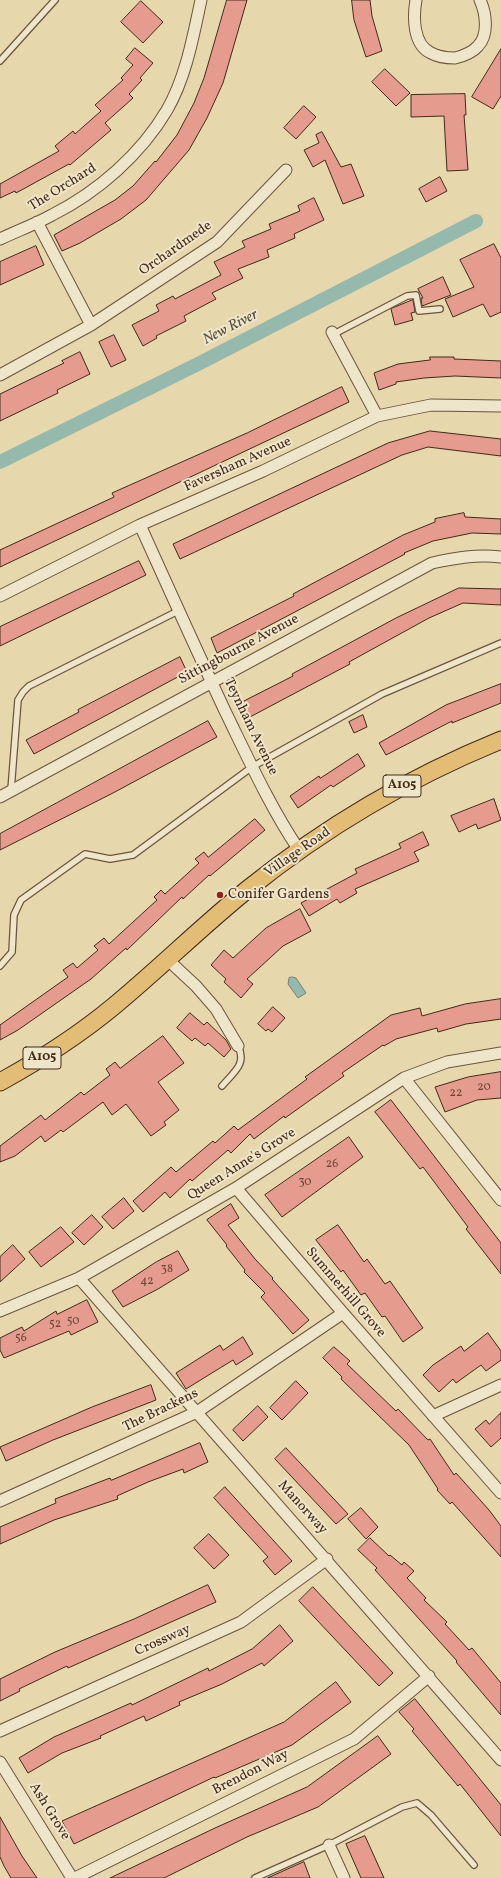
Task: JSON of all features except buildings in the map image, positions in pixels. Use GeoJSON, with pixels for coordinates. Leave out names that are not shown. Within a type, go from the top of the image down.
{"type":"FeatureCollection","features":[{"type":"Feature","properties":{"kind":"main road","name":"Village Road"},"geometry":{"type":"LineString","coordinates":[[0,1082],[74,1037],[123,999],[248,888],[299,850],[364,807],[415,778],[501,740]]}},
{"type":"Feature","properties":{"kind":"street","name":"The Orchard"},"geometry":{"type":"LineString","coordinates":[[0,239],[53,215],[96,188],[135,154],[167,109],[186,64],[201,0]]}},
{"type":"Feature","properties":{"kind":"street"},"geometry":{"type":"LineString","coordinates":[[416,0],[414,11],[417,38],[430,53],[455,58],[478,46],[484,34],[485,22],[480,0]]}},
{"type":"Feature","properties":{"kind":"street","name":"Orchardmede"},"geometry":{"type":"LineString","coordinates":[[0,375],[91,325],[216,242],[286,170]]}},
{"type":"Feature","properties":{"kind":"street"},"geometry":{"type":"LineString","coordinates":[[37,222],[91,325]]}},
{"type":"Feature","properties":{"kind":"street"},"geometry":{"type":"LineString","coordinates":[[333,333],[377,416]]}},
{"type":"Feature","properties":{"kind":"street","name":"Faversham Avenue"},"geometry":{"type":"LineString","coordinates":[[0,596],[140,525],[263,471],[377,416],[431,405],[501,406]]}},
{"type":"Feature","properties":{"kind":"street","name":"Teynham Avenue"},"geometry":{"type":"LineString","coordinates":[[140,525],[178,611],[252,768],[282,824],[299,850]]}},
{"type":"Feature","properties":{"kind":"street","name":"Sittingbourne Avenue"},"geometry":{"type":"LineString","coordinates":[[0,797],[432,563],[460,557],[486,555],[501,557]]}},
{"type":"Feature","properties":{"kind":"street"},"geometry":{"type":"LineString","coordinates":[[167,959],[196,986],[216,1009],[238,1046]]}},
{"type":"Feature","properties":{"kind":"street","name":"Queen Anne's Grove"},"geometry":{"type":"LineString","coordinates":[[0,1311],[80,1278],[236,1188],[404,1078],[447,1062],[501,1053]]}},
{"type":"Feature","properties":{"kind":"street"},"geometry":{"type":"LineString","coordinates":[[404,1078],[501,1200]]}},
{"type":"Feature","properties":{"kind":"street","name":"Summerhill Grove"},"geometry":{"type":"LineString","coordinates":[[236,1188],[343,1313],[501,1493]]}},
{"type":"Feature","properties":{"kind":"street","name":"Manorway"},"geometry":{"type":"LineString","coordinates":[[80,1278],[501,1760]]}},
{"type":"Feature","properties":{"kind":"street","name":"The Brackens"},"geometry":{"type":"LineString","coordinates":[[0,1501],[197,1412],[343,1313]]}},
{"type":"Feature","properties":{"kind":"street"},"geometry":{"type":"LineString","coordinates":[[433,1416],[501,1385]]}},
{"type":"Feature","properties":{"kind":"street","name":"Crossway"},"geometry":{"type":"LineString","coordinates":[[0,1731],[241,1622],[327,1559]]}},
{"type":"Feature","properties":{"kind":"street","name":"Brendon Way"},"geometry":{"type":"LineString","coordinates":[[75,1878],[354,1739],[429,1676]]}},
{"type":"Feature","properties":{"kind":"street","name":"Ash Grove"},"geometry":{"type":"LineString","coordinates":[[0,1762],[72,1878]]}},
{"type":"Feature","properties":{"kind":"street"},"geometry":{"type":"LineString","coordinates":[[329,1845],[344,1878]]}},
{"type":"Feature","properties":{"kind":"lane"},"geometry":{"type":"LineString","coordinates":[[0,61],[55,0]]}},
{"type":"Feature","properties":{"kind":"lane"},"geometry":{"type":"LineString","coordinates":[[333,333],[406,296],[416,295],[419,311],[440,309]]}},
{"type":"Feature","properties":{"kind":"lane"},"geometry":{"type":"LineString","coordinates":[[11,790],[18,700],[23,692],[29,686],[178,611]]}},
{"type":"Feature","properties":{"kind":"lane"},"geometry":{"type":"LineString","coordinates":[[0,966],[12,952],[14,915],[22,900],[85,854],[110,859],[133,855],[252,768],[382,694],[501,643]]}},
{"type":"Feature","properties":{"kind":"lane"},"geometry":{"type":"LineString","coordinates":[[222,1086],[241,1062],[243,1055],[238,1046]]}},
{"type":"Feature","properties":{"kind":"lane"},"geometry":{"type":"LineString","coordinates":[[255,1878],[329,1845],[402,1807],[416,1803],[431,1815],[474,1865]]}},
{"type":"Feature","properties":{"kind":"water"},"geometry":{"type":"Polygon","coordinates":[[[289,978],[296,978],[306,993],[298,998],[288,984],[289,978]]]}},
{"type":"Feature","properties":{"kind":"waterway","name":"New River"},"geometry":{"type":"LineString","coordinates":[[0,462],[198,364],[476,221]]}},
{"type":"Feature","properties":{"kind":"place","name":"Conifer Gardens"},"geometry":{"type":"Point","coordinates":[220,895]}}]}
